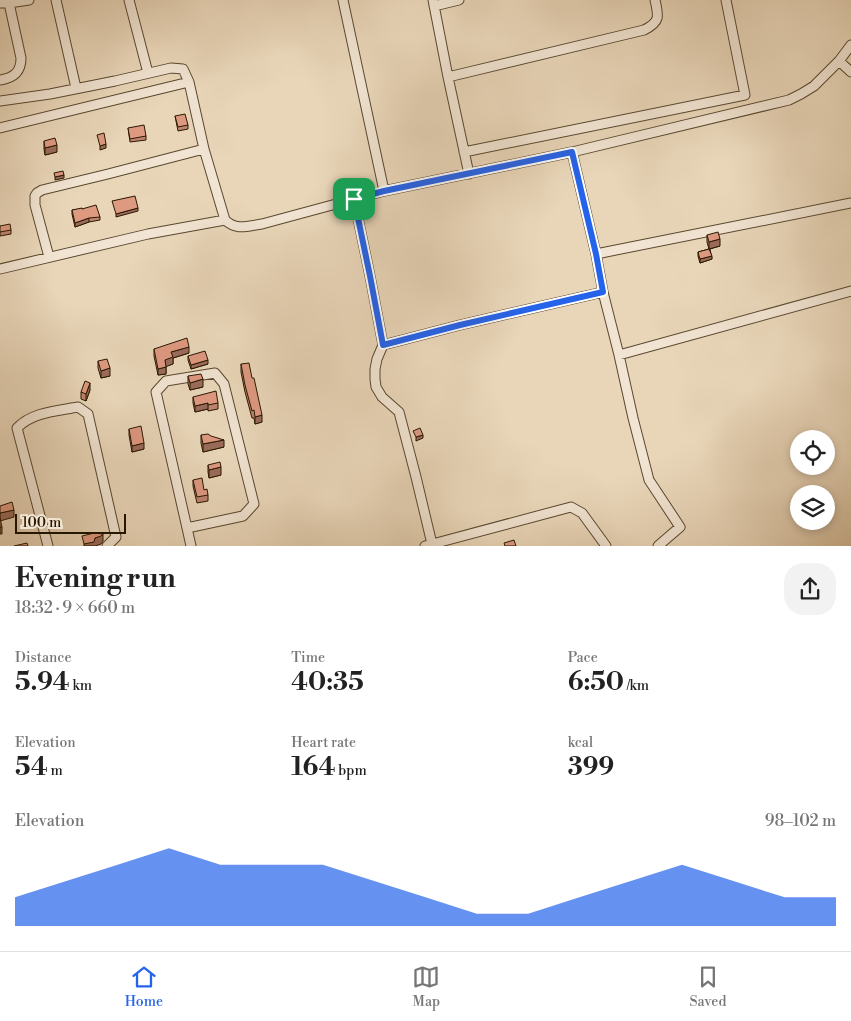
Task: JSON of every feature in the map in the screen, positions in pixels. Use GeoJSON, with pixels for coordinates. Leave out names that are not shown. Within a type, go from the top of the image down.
{"type":"FeatureCollection","features":[{"type":"Feature","properties":{"kind":"street"},"geometry":{"type":"LineString","coordinates":[[0,80],[9,78],[18,72],[21,65],[21,58],[5,3],[29,0]]}},
{"type":"Feature","properties":{"kind":"street"},"geometry":{"type":"LineString","coordinates":[[56,0],[76,88]]}},
{"type":"Feature","properties":{"kind":"street"},"geometry":{"type":"LineString","coordinates":[[129,0],[148,73]]}},
{"type":"Feature","properties":{"kind":"street"},"geometry":{"type":"LineString","coordinates":[[343,0],[384,191]]}},
{"type":"Feature","properties":{"kind":"street"},"geometry":{"type":"LineString","coordinates":[[459,0],[433,3],[470,174]]}},
{"type":"Feature","properties":{"kind":"street"},"geometry":{"type":"LineString","coordinates":[[448,77],[644,30],[656,22],[655,0]]}},
{"type":"Feature","properties":{"kind":"street"},"geometry":{"type":"LineString","coordinates":[[464,152],[745,95],[726,0]]}},
{"type":"Feature","properties":{"kind":"street"},"geometry":{"type":"LineString","coordinates":[[0,101],[50,94],[171,68],[183,69],[189,82],[204,149],[224,220],[234,227],[262,224],[384,191],[572,152],[789,100],[814,86],[839,61],[851,45]]}},
{"type":"Feature","properties":{"kind":"street"},"geometry":{"type":"LineString","coordinates":[[839,61],[851,72]]}},
{"type":"Feature","properties":{"kind":"street"},"geometry":{"type":"LineString","coordinates":[[0,128],[189,82]]}},
{"type":"Feature","properties":{"kind":"street"},"geometry":{"type":"LineString","coordinates":[[49,257],[35,205],[35,196],[42,190],[204,149]]}},
{"type":"Feature","properties":{"kind":"street"},"geometry":{"type":"LineString","coordinates":[[572,152],[603,292],[649,480],[680,527],[658,546]]}},
{"type":"Feature","properties":{"kind":"street"},"geometry":{"type":"LineString","coordinates":[[354,199],[383,345],[377,359],[376,388],[382,397],[399,412],[416,477],[428,545],[572,508],[582,513],[606,546]]}},
{"type":"Feature","properties":{"kind":"street"},"geometry":{"type":"LineString","coordinates":[[596,254],[851,202]]}},
{"type":"Feature","properties":{"kind":"street"},"geometry":{"type":"LineString","coordinates":[[0,269],[148,234],[224,220]]}},
{"type":"Feature","properties":{"kind":"street"},"geometry":{"type":"LineString","coordinates":[[619,355],[851,291]]}},
{"type":"Feature","properties":{"kind":"street"},"geometry":{"type":"LineString","coordinates":[[383,345],[603,292]]}},
{"type":"Feature","properties":{"kind":"street"},"geometry":{"type":"LineString","coordinates":[[187,528],[243,516],[254,504],[224,384],[215,373],[166,381],[156,392],[191,546]]}},
{"type":"Feature","properties":{"kind":"street"},"geometry":{"type":"LineString","coordinates":[[48,546],[17,428],[24,421],[45,413],[78,407],[88,414],[116,537],[108,546]]}},
{"type":"Feature","properties":{"kind":"building"},"geometry":{"type":"Polygon","coordinates":[[[185,114],[188,125],[178,127],[175,116],[185,114]]]}},
{"type":"Feature","properties":{"kind":"building"},"geometry":{"type":"Polygon","coordinates":[[[144,125],[146,136],[130,139],[128,128],[144,125]]]}},
{"type":"Feature","properties":{"kind":"building"},"geometry":{"type":"Polygon","coordinates":[[[104,133],[106,144],[100,146],[97,135],[104,133]]]}},
{"type":"Feature","properties":{"kind":"building"},"geometry":{"type":"Polygon","coordinates":[[[55,138],[57,145],[45,148],[44,141],[55,138]]]}},
{"type":"Feature","properties":{"kind":"building"},"geometry":{"type":"Polygon","coordinates":[[[63,171],[64,175],[55,177],[54,173],[63,171]]]}},
{"type":"Feature","properties":{"kind":"building"},"geometry":{"type":"Polygon","coordinates":[[[135,196],[138,208],[116,214],[112,201],[135,196]]]}},
{"type":"Feature","properties":{"kind":"building"},"geometry":{"type":"Polygon","coordinates":[[[96,205],[100,217],[89,218],[75,223],[72,210],[96,205]]]}},
{"type":"Feature","properties":{"kind":"building"},"geometry":{"type":"Polygon","coordinates":[[[10,224],[11,230],[0,232],[0,226],[10,224]]]}},
{"type":"Feature","properties":{"kind":"building"},"geometry":{"type":"Polygon","coordinates":[[[718,232],[720,239],[709,242],[707,235],[718,232]]]}},
{"type":"Feature","properties":{"kind":"building"},"geometry":{"type":"Polygon","coordinates":[[[709,249],[712,256],[700,259],[698,252],[709,249]]]}},
{"type":"Feature","properties":{"kind":"building"},"geometry":{"type":"Polygon","coordinates":[[[187,338],[189,347],[171,352],[173,357],[165,360],[166,367],[158,369],[154,349],[187,338]]]}},
{"type":"Feature","properties":{"kind":"building"},"geometry":{"type":"Polygon","coordinates":[[[205,351],[208,360],[191,365],[188,356],[205,351]]]}},
{"type":"Feature","properties":{"kind":"building"},"geometry":{"type":"Polygon","coordinates":[[[107,359],[110,368],[101,371],[98,361],[107,359]]]}},
{"type":"Feature","properties":{"kind":"building"},"geometry":{"type":"Polygon","coordinates":[[[249,363],[262,415],[255,417],[241,364],[249,363]]]}},
{"type":"Feature","properties":{"kind":"building"},"geometry":{"type":"Polygon","coordinates":[[[201,374],[203,379],[190,383],[188,376],[201,374]]]}},
{"type":"Feature","properties":{"kind":"building"},"geometry":{"type":"Polygon","coordinates":[[[85,381],[90,383],[86,394],[81,392],[85,381]]]}},
{"type":"Feature","properties":{"kind":"building"},"geometry":{"type":"Polygon","coordinates":[[[216,391],[218,403],[195,406],[193,397],[216,391]]]}},
{"type":"Feature","properties":{"kind":"building"},"geometry":{"type":"Polygon","coordinates":[[[141,426],[144,443],[132,446],[129,429],[141,426]]]}},
{"type":"Feature","properties":{"kind":"building"},"geometry":{"type":"Polygon","coordinates":[[[420,428],[423,435],[416,437],[413,431],[420,428]]]}},
{"type":"Feature","properties":{"kind":"building"},"geometry":{"type":"Polygon","coordinates":[[[208,434],[224,440],[203,444],[201,435],[208,434]]]}},
{"type":"Feature","properties":{"kind":"building"},"geometry":{"type":"Polygon","coordinates":[[[220,462],[221,467],[209,470],[208,465],[220,462]]]}},
{"type":"Feature","properties":{"kind":"building"},"geometry":{"type":"Polygon","coordinates":[[[202,478],[204,490],[207,489],[208,495],[197,497],[193,480],[202,478]]]}},
{"type":"Feature","properties":{"kind":"building"},"geometry":{"type":"Polygon","coordinates":[[[12,502],[14,510],[0,513],[0,506],[12,502]]]}},
{"type":"Feature","properties":{"kind":"building"},"geometry":{"type":"Polygon","coordinates":[[[94,533],[103,534],[95,538],[94,542],[84,544],[82,536],[94,533]]]}},
{"type":"Feature","properties":{"kind":"building"},"geometry":{"type":"Polygon","coordinates":[[[514,540],[516,546],[505,546],[504,543],[514,540]]]}},
{"type":"Feature","properties":{"kind":"building"},"geometry":{"type":"Polygon","coordinates":[[[27,543],[28,546],[14,546],[27,543]]]}},
{"type":"Feature","properties":{"kind":"route"},"geometry":{"type":"LineString","coordinates":[[572,152],[603,292],[508,313],[383,345],[354,199],[572,152]]}}]}
